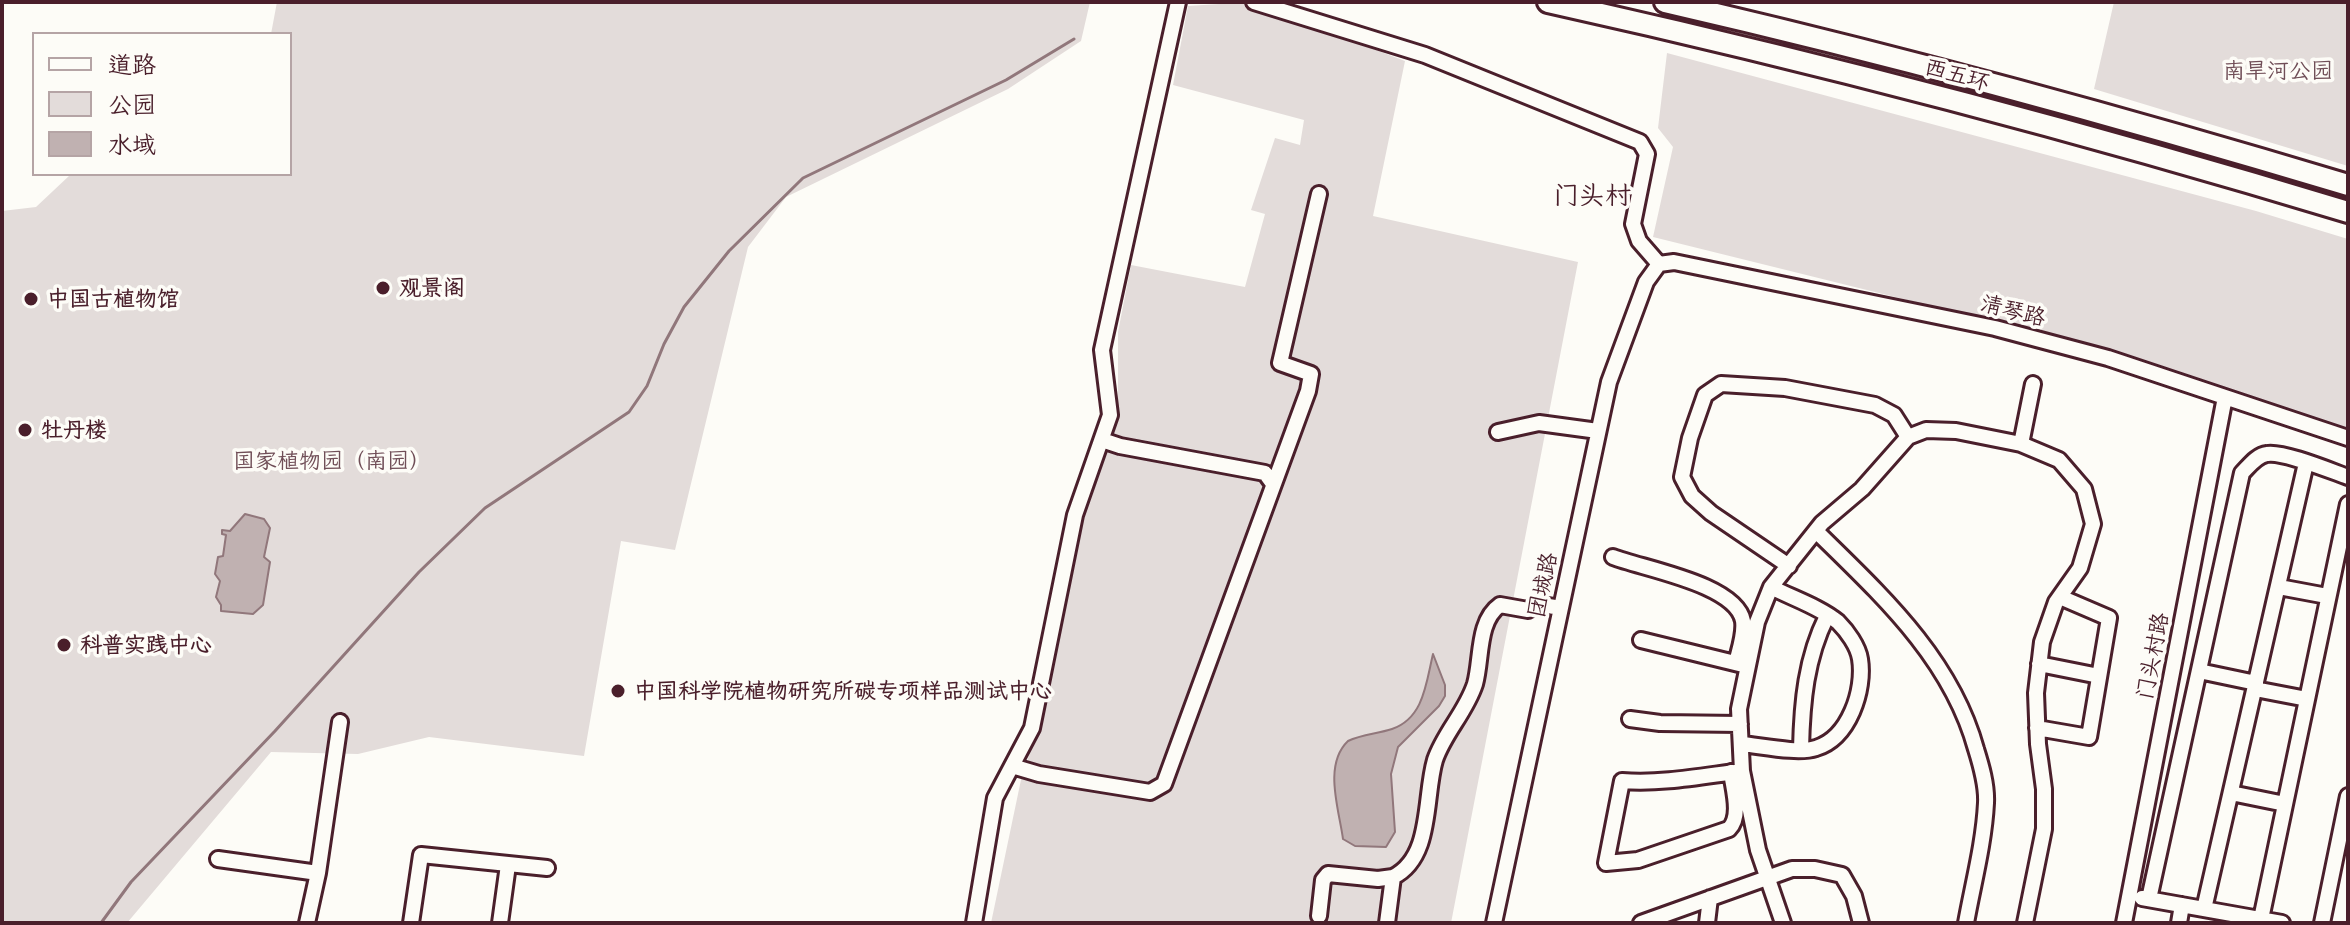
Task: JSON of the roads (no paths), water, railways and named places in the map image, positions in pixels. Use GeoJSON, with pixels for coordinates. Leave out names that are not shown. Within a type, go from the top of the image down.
{"type":"FeatureCollection","features":[{"type":"Feature","properties":{"kind":"highway","name":"西五环"},"geometry":{"type":"LineString","coordinates":[[1548,2],[1874,78],[2084,134],[2348,212]]}},
{"type":"Feature","properties":{"kind":"highway","name":"西五环"},"geometry":{"type":"LineString","coordinates":[[1665,2],[2061,101],[2348,185]]}},
{"type":"Feature","properties":{"kind":"street"},"geometry":{"type":"LineString","coordinates":[[974,923],[995,798],[1032,728],[1075,515],[1110,415],[1102,350],[1178,2]]}},
{"type":"Feature","properties":{"kind":"street"},"geometry":{"type":"LineString","coordinates":[[1254,2],[1425,55],[1640,142],[1647,154],[1633,224],[1639,241],[1659,264]]}},
{"type":"Feature","properties":{"kind":"street"},"geometry":{"type":"LineString","coordinates":[[1012,766],[1039,774],[1150,792],[1164,784],[1258,533],[1310,383],[1311,374],[1280,363],[1319,194]]}},
{"type":"Feature","properties":{"kind":"street","name":"清琴路"},"geometry":{"type":"LineString","coordinates":[[1659,264],[1674,262],[1995,328],[2108,358],[2348,438]]}},
{"type":"Feature","properties":{"kind":"street","name":"团城路"},"geometry":{"type":"LineString","coordinates":[[1496,923],[1609,382],[1646,282],[1659,264]]}},
{"type":"Feature","properties":{"kind":"street"},"geometry":{"type":"LineString","coordinates":[[1789,566],[1711,513],[1692,496],[1682,477],[1690,438],[1705,395],[1721,384],[1785,388],[1875,405],[1894,415],[1908,437]]}},
{"type":"Feature","properties":{"kind":"street"},"geometry":{"type":"LineString","coordinates":[[2021,444],[2033,384]]}},
{"type":"Feature","properties":{"kind":"street","name":"门头村路"},"geometry":{"type":"LineString","coordinates":[[2124,923],[2225,397]]}},
{"type":"Feature","properties":{"kind":"street"},"geometry":{"type":"LineString","coordinates":[[1498,432],[1539,423],[1598,431]]}},
{"type":"Feature","properties":{"kind":"street"},"geometry":{"type":"LineString","coordinates":[[1741,665],[1771,587],[1816,531],[1862,489],[1908,437],[1926,430],[1956,431],[2021,444],[2059,460],[2084,489],[2093,524],[2080,568],[2060,597],[2042,642],[2036,693],[2044,829],[2025,923]]}},
{"type":"Feature","properties":{"kind":"street"},"geometry":{"type":"LineString","coordinates":[[1102,440],[1265,473],[1273,484]]}},
{"type":"Feature","properties":{"kind":"street"},"geometry":{"type":"LineString","coordinates":[[2149,899],[2242,473],[2254,460],[2267,454],[2348,477]]}},
{"type":"Feature","properties":{"kind":"street"},"geometry":{"type":"LineString","coordinates":[[2204,909],[2306,463]]}},
{"type":"Feature","properties":{"kind":"street"},"geometry":{"type":"LineString","coordinates":[[2261,919],[2348,504]]}},
{"type":"Feature","properties":{"kind":"street"},"geometry":{"type":"LineString","coordinates":[[1816,531],[1855,569],[1932,655],[1952,685],[1969,722],[1986,801],[1966,923]]}},
{"type":"Feature","properties":{"kind":"street"},"geometry":{"type":"LineString","coordinates":[[1613,557],[1696,583],[1717,592],[1736,606],[1743,619],[1739,709],[1742,744],[1736,771],[1735,823],[1729,829],[1638,860],[1606,863],[1622,781],[1664,782],[1736,771]]}},
{"type":"Feature","properties":{"kind":"street"},"geometry":{"type":"LineString","coordinates":[[1742,744],[1816,748],[1837,735],[1849,719],[1857,695],[1860,657],[1853,641],[1837,621],[1771,587]]}},
{"type":"Feature","properties":{"kind":"street"},"geometry":{"type":"LineString","coordinates":[[2279,587],[2327,596]]}},
{"type":"Feature","properties":{"kind":"street"},"geometry":{"type":"LineString","coordinates":[[2037,728],[2089,737],[2109,618],[2060,597]]}},
{"type":"Feature","properties":{"kind":"street"},"geometry":{"type":"LineString","coordinates":[[1319,916],[1323,880],[1328,874],[1378,879],[1393,877],[1403,872],[1416,855],[1422,838],[1436,759],[1465,708],[1475,683],[1490,612],[1500,605],[1528,610],[1536,604],[1561,608]]}},
{"type":"Feature","properties":{"kind":"street"},"geometry":{"type":"LineString","coordinates":[[1801,749],[1803,695],[1809,663],[1827,616]]}},
{"type":"Feature","properties":{"kind":"street"},"geometry":{"type":"LineString","coordinates":[[1641,640],[1741,665]]}},
{"type":"Feature","properties":{"kind":"street"},"geometry":{"type":"LineString","coordinates":[[2039,664],[2099,676]]}},
{"type":"Feature","properties":{"kind":"street"},"geometry":{"type":"LineString","coordinates":[[2199,671],[2307,699]]}},
{"type":"Feature","properties":{"kind":"street"},"geometry":{"type":"LineString","coordinates":[[1630,719],[1660,723],[1740,724]]}},
{"type":"Feature","properties":{"kind":"street"},"geometry":{"type":"LineString","coordinates":[[307,923],[318,873],[340,722]]}},
{"type":"Feature","properties":{"kind":"street"},"geometry":{"type":"LineString","coordinates":[[1736,771],[1783,923]]}},
{"type":"Feature","properties":{"kind":"street"},"geometry":{"type":"LineString","coordinates":[[2231,793],[2285,804]]}},
{"type":"Feature","properties":{"kind":"street"},"geometry":{"type":"LineString","coordinates":[[2322,923],[2348,796]]}},
{"type":"Feature","properties":{"kind":"street"},"geometry":{"type":"LineString","coordinates":[[411,923],[421,855],[547,868]]}},
{"type":"Feature","properties":{"kind":"street"},"geometry":{"type":"LineString","coordinates":[[218,859],[318,873]]}},
{"type":"Feature","properties":{"kind":"street"},"geometry":{"type":"LineString","coordinates":[[500,923],[508,865]]}},
{"type":"Feature","properties":{"kind":"street"},"geometry":{"type":"LineString","coordinates":[[1641,923],[1792,869],[1815,869],[1842,875],[1854,896],[1861,923]]}},
{"type":"Feature","properties":{"kind":"street"},"geometry":{"type":"LineString","coordinates":[[1387,923],[1393,877]]}},
{"type":"Feature","properties":{"kind":"street"},"geometry":{"type":"LineString","coordinates":[[2129,895],[2239,919],[2282,923]]}},
{"type":"Feature","properties":{"kind":"street"},"geometry":{"type":"LineString","coordinates":[[1707,923],[1710,898]]}},
{"type":"Feature","properties":{"kind":"street"},"geometry":{"type":"LineString","coordinates":[[2179,923],[2182,905]]}},
{"type":"Feature","properties":{"kind":"water"},"geometry":{"type":"Polygon","coordinates":[[[245,514],[264,519],[270,528],[264,557],[270,562],[263,605],[253,614],[221,611],[216,597],[220,581],[215,574],[218,557],[223,556],[226,535],[222,534],[222,530],[230,531],[245,514]]]}},
{"type":"Feature","properties":{"kind":"water"},"geometry":{"type":"Polygon","coordinates":[[[1433,654],[1445,685],[1445,696],[1398,747],[1391,774],[1395,832],[1386,847],[1355,846],[1343,839],[1336,801],[1334,775],[1340,751],[1348,741],[1392,729],[1411,717],[1422,698],[1433,654]]]}},
{"type":"Feature","properties":{"kind":"waterway"},"geometry":{"type":"LineString","coordinates":[[101,923],[131,882],[275,731],[419,572],[485,508],[629,412],[647,386],[664,344],[684,307],[729,251],[803,178],[1006,80],[1074,39]]}},
{"type":"Feature","properties":{"kind":"place","name":"观景阁"},"geometry":{"type":"Point","coordinates":[383,288]}},
{"type":"Feature","properties":{"kind":"place","name":"中国古植物馆"},"geometry":{"type":"Point","coordinates":[31,299]}},
{"type":"Feature","properties":{"kind":"place","name":"牡丹楼"},"geometry":{"type":"Point","coordinates":[25,430]}},
{"type":"Feature","properties":{"kind":"place","name":"科普实践中心"},"geometry":{"type":"Point","coordinates":[64,645]}},
{"type":"Feature","properties":{"kind":"place","name":"中国科学院植物研究所碳专项样品测试中心"},"geometry":{"type":"Point","coordinates":[618,691]}},
{"type":"Feature","properties":{"kind":"district","name":"门头村"},"geometry":{"type":"Point","coordinates":[1592,196]}},
{"type":"Feature","properties":{"kind":"park label","name":"南旱河公园"},"geometry":{"type":"Point","coordinates":[2278,71]}},
{"type":"Feature","properties":{"kind":"park label","name":"国家植物园（南园）"},"geometry":{"type":"Point","coordinates":[332,461]}}]}
